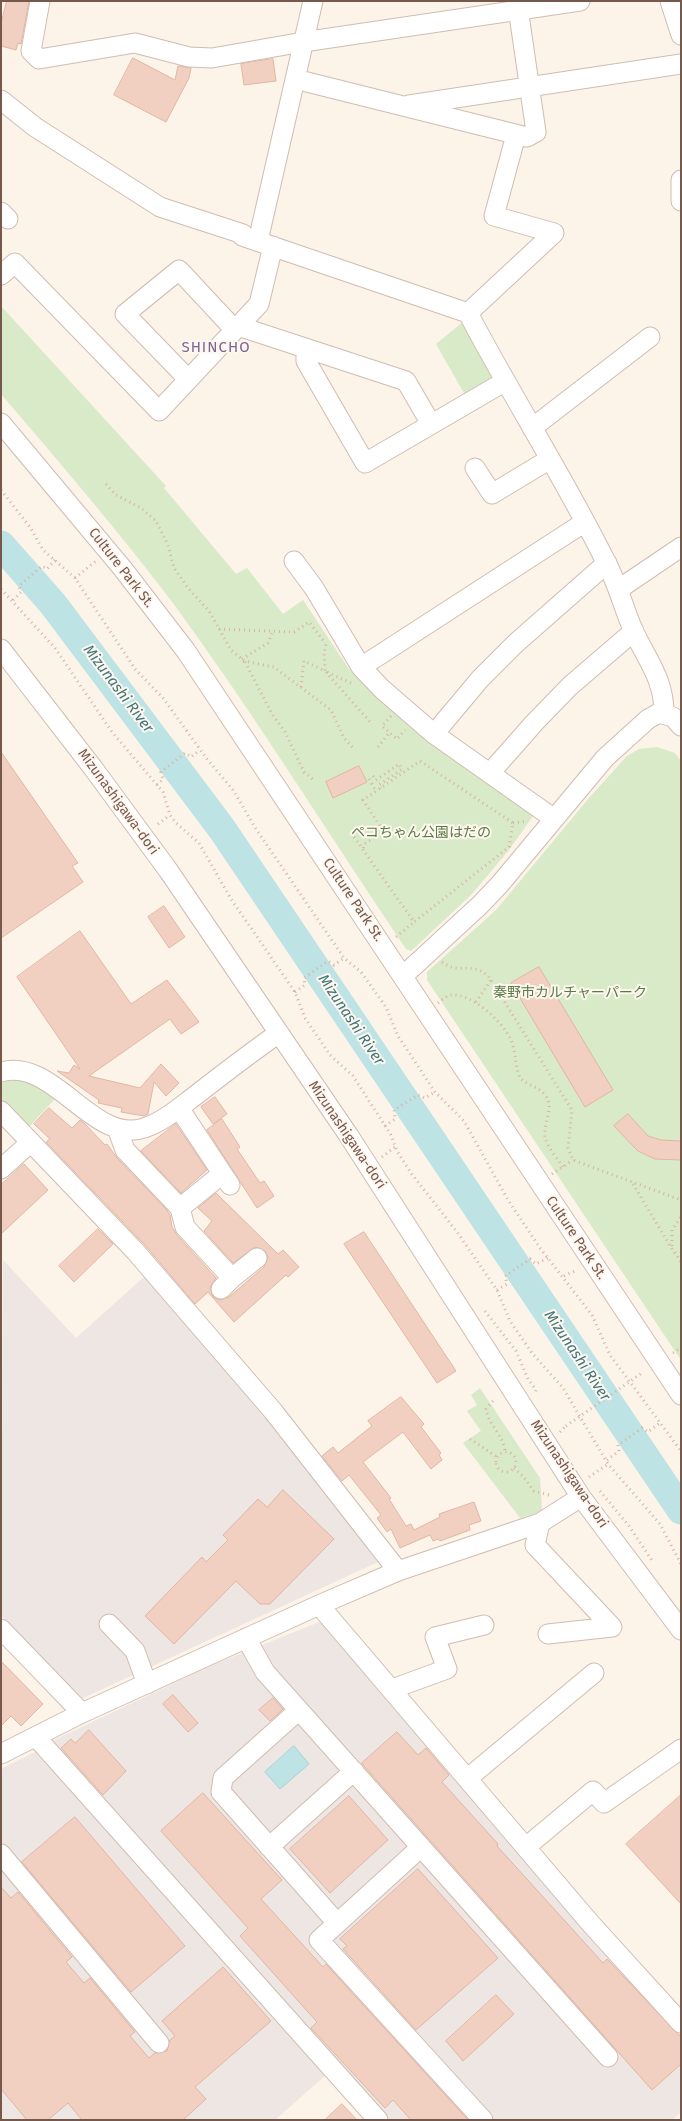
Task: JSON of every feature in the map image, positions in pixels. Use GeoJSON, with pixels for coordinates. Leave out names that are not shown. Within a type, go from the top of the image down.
{"type":"FeatureCollection","features":[{"type":"Feature","properties":{"kind":"street"},"geometry":{"type":"LineString","coordinates":[[40,1],[31,51],[39,59],[135,43],[188,57],[212,58],[518,6],[580,1]]}},
{"type":"Feature","properties":{"kind":"street"},"geometry":{"type":"LineString","coordinates":[[1,275],[15,263],[159,411],[259,304],[266,244],[295,79],[313,1]]}},
{"type":"Feature","properties":{"kind":"street"},"geometry":{"type":"LineString","coordinates":[[670,1],[681,35]]}},
{"type":"Feature","properties":{"kind":"street"},"geometry":{"type":"LineString","coordinates":[[295,79],[527,137],[536,132],[518,6]]}},
{"type":"Feature","properties":{"kind":"street"},"geometry":{"type":"LineString","coordinates":[[401,106],[681,64]]}},
{"type":"Feature","properties":{"kind":"street"},"geometry":{"type":"LineString","coordinates":[[1,100],[35,127],[160,207],[468,313],[504,382],[550,459],[607,562],[634,631],[660,682],[664,713]]}},
{"type":"Feature","properties":{"kind":"street"},"geometry":{"type":"LineString","coordinates":[[468,313],[554,234],[494,216],[516,135]]}},
{"type":"Feature","properties":{"kind":"street"},"geometry":{"type":"LineString","coordinates":[[681,180],[681,201]]}},
{"type":"Feature","properties":{"kind":"street"},"geometry":{"type":"LineString","coordinates":[[188,379],[125,314],[178,270],[236,328],[306,348],[406,381],[431,424]]}},
{"type":"Feature","properties":{"kind":"street"},"geometry":{"type":"LineString","coordinates":[[532,428],[650,337]]}},
{"type":"Feature","properties":{"kind":"street"},"geometry":{"type":"LineString","coordinates":[[306,348],[306,361],[365,464],[504,382]]}},
{"type":"Feature","properties":{"kind":"street","name":"Culture Park St."},"geometry":{"type":"LineString","coordinates":[[1,422],[123,569],[186,651],[681,1395]]}},
{"type":"Feature","properties":{"kind":"street"},"geometry":{"type":"LineString","coordinates":[[475,468],[492,494],[550,459]]}},
{"type":"Feature","properties":{"kind":"street"},"geometry":{"type":"LineString","coordinates":[[362,667],[584,522]]}},
{"type":"Feature","properties":{"kind":"street"},"geometry":{"type":"LineString","coordinates":[[618,589],[681,547]]}},
{"type":"Feature","properties":{"kind":"street"},"geometry":{"type":"LineString","coordinates":[[294,561],[314,588],[362,667],[382,689],[434,734],[553,818]]}},
{"type":"Feature","properties":{"kind":"street"},"geometry":{"type":"LineString","coordinates":[[434,734],[480,679],[510,649],[607,562]]}},
{"type":"Feature","properties":{"kind":"street"},"geometry":{"type":"LineString","coordinates":[[490,774],[535,722],[570,686],[634,631]]}},
{"type":"Feature","properties":{"kind":"street","name":"Mizunashigawa-dori"},"geometry":{"type":"LineString","coordinates":[[1,649],[93,768],[168,870],[349,1136],[581,1497],[681,1630]]}},
{"type":"Feature","properties":{"kind":"street"},"geometry":{"type":"LineString","coordinates":[[403,976],[480,905],[605,758],[648,719],[656,714],[664,713],[674,717],[681,726]]}},
{"type":"Feature","properties":{"kind":"street"},"geometry":{"type":"LineString","coordinates":[[1,1072],[21,1070],[40,1078],[117,1128],[131,1130],[144,1128],[179,1108],[278,1034]]}},
{"type":"Feature","properties":{"kind":"street"},"geometry":{"type":"LineString","coordinates":[[179,1108],[226,1180],[180,1208]]}},
{"type":"Feature","properties":{"kind":"street"},"geometry":{"type":"LineString","coordinates":[[1,1111],[135,1251],[260,1396],[398,1571]]}},
{"type":"Feature","properties":{"kind":"street"},"geometry":{"type":"LineString","coordinates":[[117,1128],[125,1150],[180,1208],[184,1227],[226,1284],[257,1258]]}},
{"type":"Feature","properties":{"kind":"street"},"geometry":{"type":"LineString","coordinates":[[1,1169],[31,1142]]}},
{"type":"Feature","properties":{"kind":"street"},"geometry":{"type":"LineString","coordinates":[[1,1754],[82,1713],[319,1604],[398,1571],[540,1523],[581,1497]]}},
{"type":"Feature","properties":{"kind":"street"},"geometry":{"type":"LineString","coordinates":[[540,1523],[535,1545],[616,1632],[548,1634]]}},
{"type":"Feature","properties":{"kind":"street"},"geometry":{"type":"LineString","coordinates":[[319,1604],[591,1924],[681,2023]]}},
{"type":"Feature","properties":{"kind":"street"},"geometry":{"type":"LineString","coordinates":[[109,1624],[135,1651],[147,1684]]}},
{"type":"Feature","properties":{"kind":"street"},"geometry":{"type":"LineString","coordinates":[[392,1689],[447,1669],[435,1637],[484,1625]]}},
{"type":"Feature","properties":{"kind":"street"},"geometry":{"type":"LineString","coordinates":[[1,1630],[82,1713]]}},
{"type":"Feature","properties":{"kind":"street"},"geometry":{"type":"LineString","coordinates":[[246,1638],[265,1672],[608,2057]]}},
{"type":"Feature","properties":{"kind":"street"},"geometry":{"type":"LineString","coordinates":[[468,1778],[594,1673]]}},
{"type":"Feature","properties":{"kind":"street"},"geometry":{"type":"LineString","coordinates":[[299,1710],[223,1778],[221,1792],[337,1923]]}},
{"type":"Feature","properties":{"kind":"street"},"geometry":{"type":"LineString","coordinates":[[36,1736],[378,2120]]}},
{"type":"Feature","properties":{"kind":"street"},"geometry":{"type":"LineString","coordinates":[[526,1847],[593,1791],[604,1803],[681,1749]]}},
{"type":"Feature","properties":{"kind":"street"},"geometry":{"type":"LineString","coordinates":[[269,1847],[354,1771]]}},
{"type":"Feature","properties":{"kind":"street"},"geometry":{"type":"LineString","coordinates":[[421,1847],[319,1940],[483,2120]]}},
{"type":"Feature","properties":{"kind":"street"},"geometry":{"type":"LineString","coordinates":[[1,1854],[159,2043]]}},
{"type":"Feature","properties":{"kind":"path"},"geometry":{"type":"LineString","coordinates":[[106,484],[116,495],[141,508],[156,521],[168,545],[174,568],[188,588],[210,611],[231,650],[244,660],[274,667],[331,710],[344,738],[355,750]]}},
{"type":"Feature","properties":{"kind":"path"},"geometry":{"type":"LineString","coordinates":[[1,490],[30,528],[43,550],[75,578],[135,669],[163,698],[200,750],[233,790],[256,829],[344,958],[361,972],[386,1007],[398,1036],[435,1092],[464,1121],[508,1200],[548,1258],[564,1276],[592,1315],[610,1354],[681,1451]]}},
{"type":"Feature","properties":{"kind":"path"},"geometry":{"type":"LineString","coordinates":[[13,600],[21,592],[19,586],[42,566],[47,569],[55,560]]}},
{"type":"Feature","properties":{"kind":"path"},"geometry":{"type":"LineString","coordinates":[[75,578],[97,561]]}},
{"type":"Feature","properties":{"kind":"path"},"geometry":{"type":"LineString","coordinates":[[1,589],[55,648],[112,732],[163,792],[170,815],[198,843],[231,900],[295,992],[304,1018],[325,1048],[353,1076],[412,1173],[457,1232],[497,1290],[510,1321],[532,1353],[563,1388],[580,1414],[595,1446],[660,1524],[681,1564]]}},
{"type":"Feature","properties":{"kind":"path"},"geometry":{"type":"LineString","coordinates":[[219,629],[294,632],[309,622],[326,644],[332,648]]}},
{"type":"Feature","properties":{"kind":"path"},"geometry":{"type":"LineString","coordinates":[[244,660],[268,643],[273,631]]}},
{"type":"Feature","properties":{"kind":"path"},"geometry":{"type":"LineString","coordinates":[[326,644],[324,653],[325,671],[371,723]]}},
{"type":"Feature","properties":{"kind":"path"},"geometry":{"type":"LineString","coordinates":[[244,660],[272,714],[285,732],[304,772],[314,780]]}},
{"type":"Feature","properties":{"kind":"path"},"geometry":{"type":"LineString","coordinates":[[302,687],[304,661],[359,686]]}},
{"type":"Feature","properties":{"kind":"path"},"geometry":{"type":"LineString","coordinates":[[382,726],[397,740]]}},
{"type":"Feature","properties":{"kind":"path"},"geometry":{"type":"LineString","coordinates":[[378,746],[389,733]]}},
{"type":"Feature","properties":{"kind":"path"},"geometry":{"type":"LineString","coordinates":[[157,785],[163,779],[161,772],[185,753],[191,757],[200,750]]}},
{"type":"Feature","properties":{"kind":"path"},"geometry":{"type":"LineString","coordinates":[[363,849],[364,844],[377,836],[380,826],[363,800],[420,762],[513,823],[508,847],[394,938]]}},
{"type":"Feature","properties":{"kind":"path"},"geometry":{"type":"LineString","coordinates":[[373,776],[376,780],[399,764],[402,769],[379,785],[381,788]]}},
{"type":"Feature","properties":{"kind":"path"},"geometry":{"type":"LineString","coordinates":[[369,779],[376,791]]}},
{"type":"Feature","properties":{"kind":"path"},"geometry":{"type":"LineString","coordinates":[[158,824],[170,815]]}},
{"type":"Feature","properties":{"kind":"path"},"geometry":{"type":"LineString","coordinates":[[354,837],[414,922]]}},
{"type":"Feature","properties":{"kind":"path"},"geometry":{"type":"LineString","coordinates":[[438,957],[451,968],[479,968],[485,971],[491,980],[572,1110],[568,1148],[573,1160],[681,1200]]}},
{"type":"Feature","properties":{"kind":"path"},"geometry":{"type":"LineString","coordinates":[[295,992],[305,985],[304,978],[328,961],[334,966],[344,958]]}},
{"type":"Feature","properties":{"kind":"path"},"geometry":{"type":"LineString","coordinates":[[476,1002],[491,980]]}},
{"type":"Feature","properties":{"kind":"path"},"geometry":{"type":"LineString","coordinates":[[437,1004],[452,995],[462,996],[476,1002],[510,1037],[520,1078],[544,1094],[548,1099],[549,1112],[546,1139],[563,1167]]}},
{"type":"Feature","properties":{"kind":"path"},"geometry":{"type":"LineString","coordinates":[[385,1126],[395,1118],[394,1110],[418,1095],[425,1098],[435,1092]]}},
{"type":"Feature","properties":{"kind":"path"},"geometry":{"type":"LineString","coordinates":[[381,1158],[396,1147]]}},
{"type":"Feature","properties":{"kind":"path"},"geometry":{"type":"LineString","coordinates":[[551,1174],[573,1160]]}},
{"type":"Feature","properties":{"kind":"path"},"geometry":{"type":"LineString","coordinates":[[633,1183],[681,1262]]}},
{"type":"Feature","properties":{"kind":"path"},"geometry":{"type":"LineString","coordinates":[[675,1254],[670,1241],[672,1230],[679,1219]]}},
{"type":"Feature","properties":{"kind":"path"},"geometry":{"type":"LineString","coordinates":[[679,1219],[681,1224]]}},
{"type":"Feature","properties":{"kind":"path"},"geometry":{"type":"LineString","coordinates":[[497,1290],[507,1284],[505,1276],[530,1259],[536,1264],[548,1258]]}},
{"type":"Feature","properties":{"kind":"path"},"geometry":{"type":"LineString","coordinates":[[564,1276],[577,1270]]}},
{"type":"Feature","properties":{"kind":"path"},"geometry":{"type":"LineString","coordinates":[[485,1311],[516,1352],[528,1379],[536,1390],[534,1399]]}},
{"type":"Feature","properties":{"kind":"path"},"geometry":{"type":"LineString","coordinates":[[671,1354],[681,1348]]}},
{"type":"Feature","properties":{"kind":"path"},"geometry":{"type":"LineString","coordinates":[[566,1426],[642,1373]]}},
{"type":"Feature","properties":{"kind":"path"},"geometry":{"type":"LineString","coordinates":[[493,1401],[486,1409],[487,1417],[496,1428],[505,1452]]}},
{"type":"Feature","properties":{"kind":"path"},"geometry":{"type":"LineString","coordinates":[[589,1477],[619,1452],[618,1444],[642,1428],[648,1432],[661,1422]]}},
{"type":"Feature","properties":{"kind":"path"},"geometry":{"type":"LineString","coordinates":[[470,1439],[497,1457]]}},
{"type":"Feature","properties":{"kind":"path"},"geometry":{"type":"LineString","coordinates":[[505,1452],[511,1453],[516,1458],[514,1468],[509,1471],[502,1471],[497,1467],[497,1457],[505,1452]]}},
{"type":"Feature","properties":{"kind":"path"},"geometry":{"type":"LineString","coordinates":[[514,1468],[523,1476],[534,1491],[549,1495]]}},
{"type":"Feature","properties":{"kind":"path"},"geometry":{"type":"LineString","coordinates":[[586,1472],[629,1526],[656,1565]]}},
{"type":"Feature","properties":{"kind":"shaded area"},"geometry":{"type":"Polygon","coordinates":[[[3,1260],[76,1338],[145,1276],[262,1411],[378,1562],[81,1699],[1,1615],[3,1260]]]}},
{"type":"Feature","properties":{"kind":"shaded area"},"geometry":{"type":"Polygon","coordinates":[[[322,1621],[681,2028],[681,2112],[672,2120],[385,2120],[48,1743],[212,1665],[322,1621]]]}},
{"type":"Feature","properties":{"kind":"shaded area"},"geometry":{"type":"Polygon","coordinates":[[[35,1752],[327,2074],[275,2120],[1,2120],[1,1769],[35,1752]]]}},
{"type":"Feature","properties":{"kind":"green space","name":"ペコちゃん公園はだの"},"geometry":{"type":"Polygon","coordinates":[[[1,306],[166,486],[164,488],[236,574],[247,568],[283,614],[303,600],[349,669],[412,729],[416,728],[533,816],[509,850],[471,895],[411,951],[406,949],[264,734],[176,607],[112,526],[1,394],[1,306]]]}},
{"type":"Feature","properties":{"kind":"green space"},"geometry":{"type":"Polygon","coordinates":[[[463,322],[493,373],[490,379],[465,395],[436,344],[463,322]]]}},
{"type":"Feature","properties":{"kind":"green space","name":"秦野市カルチャーパーク"},"geometry":{"type":"Polygon","coordinates":[[[657,747],[675,753],[681,761],[681,1360],[427,980],[427,972],[496,910],[589,798],[627,756],[639,749],[657,747]]]}},
{"type":"Feature","properties":{"kind":"green space"},"geometry":{"type":"Polygon","coordinates":[[[18,1080],[30,1082],[55,1099],[28,1128],[1,1100],[1,1082],[18,1080]]]}},
{"type":"Feature","properties":{"kind":"green space"},"geometry":{"type":"Polygon","coordinates":[[[480,1388],[540,1478],[542,1511],[520,1518],[463,1443],[481,1431],[467,1411],[477,1405],[471,1395],[480,1388]]]}},
{"type":"Feature","properties":{"kind":"water"},"geometry":{"type":"Polygon","coordinates":[[[294,1746],[309,1764],[280,1789],[265,1772],[294,1746]]]}},
{"type":"Feature","properties":{"kind":"building"},"geometry":{"type":"Polygon","coordinates":[[[7,1],[29,1],[21,44],[18,43],[16,50],[1,46],[1,24],[7,1]]]}},
{"type":"Feature","properties":{"kind":"building"},"geometry":{"type":"Polygon","coordinates":[[[133,58],[175,80],[178,66],[191,68],[189,78],[166,122],[114,95],[133,58]]]}},
{"type":"Feature","properties":{"kind":"building"},"geometry":{"type":"Polygon","coordinates":[[[273,59],[276,81],[244,85],[241,64],[273,59]]]}},
{"type":"Feature","properties":{"kind":"building"},"geometry":{"type":"Polygon","coordinates":[[[1,752],[78,863],[72,866],[83,882],[1,938],[1,752]]]}},
{"type":"Feature","properties":{"kind":"building"},"geometry":{"type":"Polygon","coordinates":[[[359,766],[367,782],[333,798],[326,782],[359,766]]]}},
{"type":"Feature","properties":{"kind":"building"},"geometry":{"type":"Polygon","coordinates":[[[164,906],[185,937],[169,948],[148,917],[164,906]]]}},
{"type":"Feature","properties":{"kind":"building"},"geometry":{"type":"Polygon","coordinates":[[[80,931],[131,1004],[167,980],[199,1022],[181,1034],[170,1019],[89,1076],[140,1088],[161,1064],[179,1083],[166,1096],[154,1082],[148,1114],[144,1116],[121,1112],[122,1108],[98,1103],[99,1100],[57,1071],[69,1073],[74,1065],[80,1069],[17,977],[80,931]]]}},
{"type":"Feature","properties":{"kind":"building"},"geometry":{"type":"Polygon","coordinates":[[[539,967],[613,1090],[585,1107],[511,983],[539,967]]]}},
{"type":"Feature","properties":{"kind":"building"},"geometry":{"type":"Polygon","coordinates":[[[215,1097],[227,1114],[213,1124],[201,1107],[215,1097]]]}},
{"type":"Feature","properties":{"kind":"building"},"geometry":{"type":"Polygon","coordinates":[[[49,1108],[72,1128],[80,1120],[84,1123],[105,1145],[107,1144],[117,1158],[166,1209],[177,1235],[216,1278],[210,1287],[213,1297],[219,1300],[229,1297],[264,1267],[268,1257],[265,1251],[255,1247],[233,1263],[204,1231],[212,1221],[198,1208],[216,1193],[278,1254],[283,1250],[299,1267],[288,1277],[286,1275],[234,1322],[208,1292],[195,1304],[144,1244],[46,1142],[50,1139],[34,1124],[49,1108]]]}},
{"type":"Feature","properties":{"kind":"building"},"geometry":{"type":"Polygon","coordinates":[[[628,1114],[648,1136],[661,1140],[681,1141],[681,1160],[655,1159],[638,1151],[614,1126],[628,1114]]]}},
{"type":"Feature","properties":{"kind":"building"},"geometry":{"type":"Polygon","coordinates":[[[222,1119],[240,1147],[237,1149],[260,1183],[264,1181],[274,1196],[257,1208],[207,1130],[222,1119]]]}},
{"type":"Feature","properties":{"kind":"building"},"geometry":{"type":"Polygon","coordinates":[[[176,1124],[207,1170],[181,1193],[141,1151],[176,1124]]]}},
{"type":"Feature","properties":{"kind":"building"},"geometry":{"type":"Polygon","coordinates":[[[24,1164],[48,1190],[1,1234],[1,1185],[24,1164]]]}},
{"type":"Feature","properties":{"kind":"building"},"geometry":{"type":"Polygon","coordinates":[[[98,1229],[113,1244],[74,1282],[59,1266],[98,1229]]]}},
{"type":"Feature","properties":{"kind":"building"},"geometry":{"type":"Polygon","coordinates":[[[364,1232],[456,1371],[437,1383],[344,1244],[364,1232]]]}},
{"type":"Feature","properties":{"kind":"building"},"geometry":{"type":"Polygon","coordinates":[[[401,1397],[424,1424],[421,1427],[441,1453],[439,1455],[442,1460],[431,1469],[403,1432],[363,1462],[391,1498],[389,1499],[406,1526],[411,1524],[414,1530],[440,1517],[439,1514],[474,1502],[481,1521],[469,1525],[470,1530],[440,1541],[438,1539],[433,1541],[430,1535],[400,1548],[391,1529],[387,1532],[377,1518],[381,1515],[349,1475],[342,1481],[322,1456],[333,1447],[338,1453],[372,1426],[368,1421],[401,1397]]]}},
{"type":"Feature","properties":{"kind":"building"},"geometry":{"type":"Polygon","coordinates":[[[283,1490],[334,1539],[270,1604],[260,1604],[236,1581],[174,1644],[145,1616],[202,1557],[206,1562],[228,1540],[223,1535],[258,1499],[267,1507],[283,1490]]]}},
{"type":"Feature","properties":{"kind":"building"},"geometry":{"type":"Polygon","coordinates":[[[1,1661],[43,1704],[21,1726],[11,1716],[1,1726],[1,1661]]]}},
{"type":"Feature","properties":{"kind":"building"},"geometry":{"type":"Polygon","coordinates":[[[173,1695],[198,1723],[188,1732],[163,1704],[173,1695]]]}},
{"type":"Feature","properties":{"kind":"building"},"geometry":{"type":"Polygon","coordinates":[[[273,1698],[283,1709],[270,1721],[259,1710],[273,1698]]]}},
{"type":"Feature","properties":{"kind":"building"},"geometry":{"type":"Polygon","coordinates":[[[89,1730],[126,1771],[103,1795],[61,1748],[71,1739],[75,1743],[89,1730]]]}},
{"type":"Feature","properties":{"kind":"building"},"geometry":{"type":"Polygon","coordinates":[[[397,1732],[418,1755],[426,1748],[449,1775],[442,1782],[498,1844],[497,1846],[603,1963],[607,1959],[681,2037],[681,2064],[652,2090],[364,1766],[362,1763],[397,1732]]]}},
{"type":"Feature","properties":{"kind":"building"},"geometry":{"type":"Polygon","coordinates":[[[203,1793],[282,1880],[261,1899],[323,1967],[326,1964],[468,2120],[411,2120],[393,2100],[385,2108],[311,2028],[317,2022],[240,1936],[248,1928],[161,1831],[203,1793]]]}},
{"type":"Feature","properties":{"kind":"building"},"geometry":{"type":"Polygon","coordinates":[[[681,1795],[681,1904],[626,1844],[681,1795]]]}},
{"type":"Feature","properties":{"kind":"building"},"geometry":{"type":"Polygon","coordinates":[[[349,1796],[388,1840],[330,1893],[290,1849],[349,1796]]]}},
{"type":"Feature","properties":{"kind":"building"},"geometry":{"type":"Polygon","coordinates":[[[75,1817],[185,1946],[131,1992],[22,1862],[75,1817]]]}},
{"type":"Feature","properties":{"kind":"building"},"geometry":{"type":"Polygon","coordinates":[[[418,1869],[498,1958],[416,2030],[343,1949],[347,1946],[340,1939],[418,1869]]]}},
{"type":"Feature","properties":{"kind":"building"},"geometry":{"type":"Polygon","coordinates":[[[1,1887],[11,1898],[18,1892],[72,1957],[66,1962],[84,1983],[90,1978],[135,2032],[130,2036],[149,2058],[155,2053],[167,2051],[170,2040],[175,2036],[162,2021],[223,1967],[271,2021],[195,2087],[206,2099],[183,2120],[82,2120],[68,2103],[48,2120],[27,2120],[1,2089],[1,1887]]]}},
{"type":"Feature","properties":{"kind":"building"},"geometry":{"type":"Polygon","coordinates":[[[496,1995],[514,2014],[463,2061],[446,2041],[496,1995]]]}},
{"type":"Feature","properties":{"kind":"building"},"geometry":{"type":"Polygon","coordinates":[[[342,2104],[357,2120],[325,2120],[342,2104]]]}},
{"type":"Feature","properties":{"kind":"waterway","name":"Mizunashi River"},"geometry":{"type":"LineString","coordinates":[[1,545],[53,604],[222,829],[681,1510]]}},
{"type":"Feature","properties":{"kind":"district","name":"SHINCHO"},"geometry":{"type":"Point","coordinates":[216,348]}}]}
